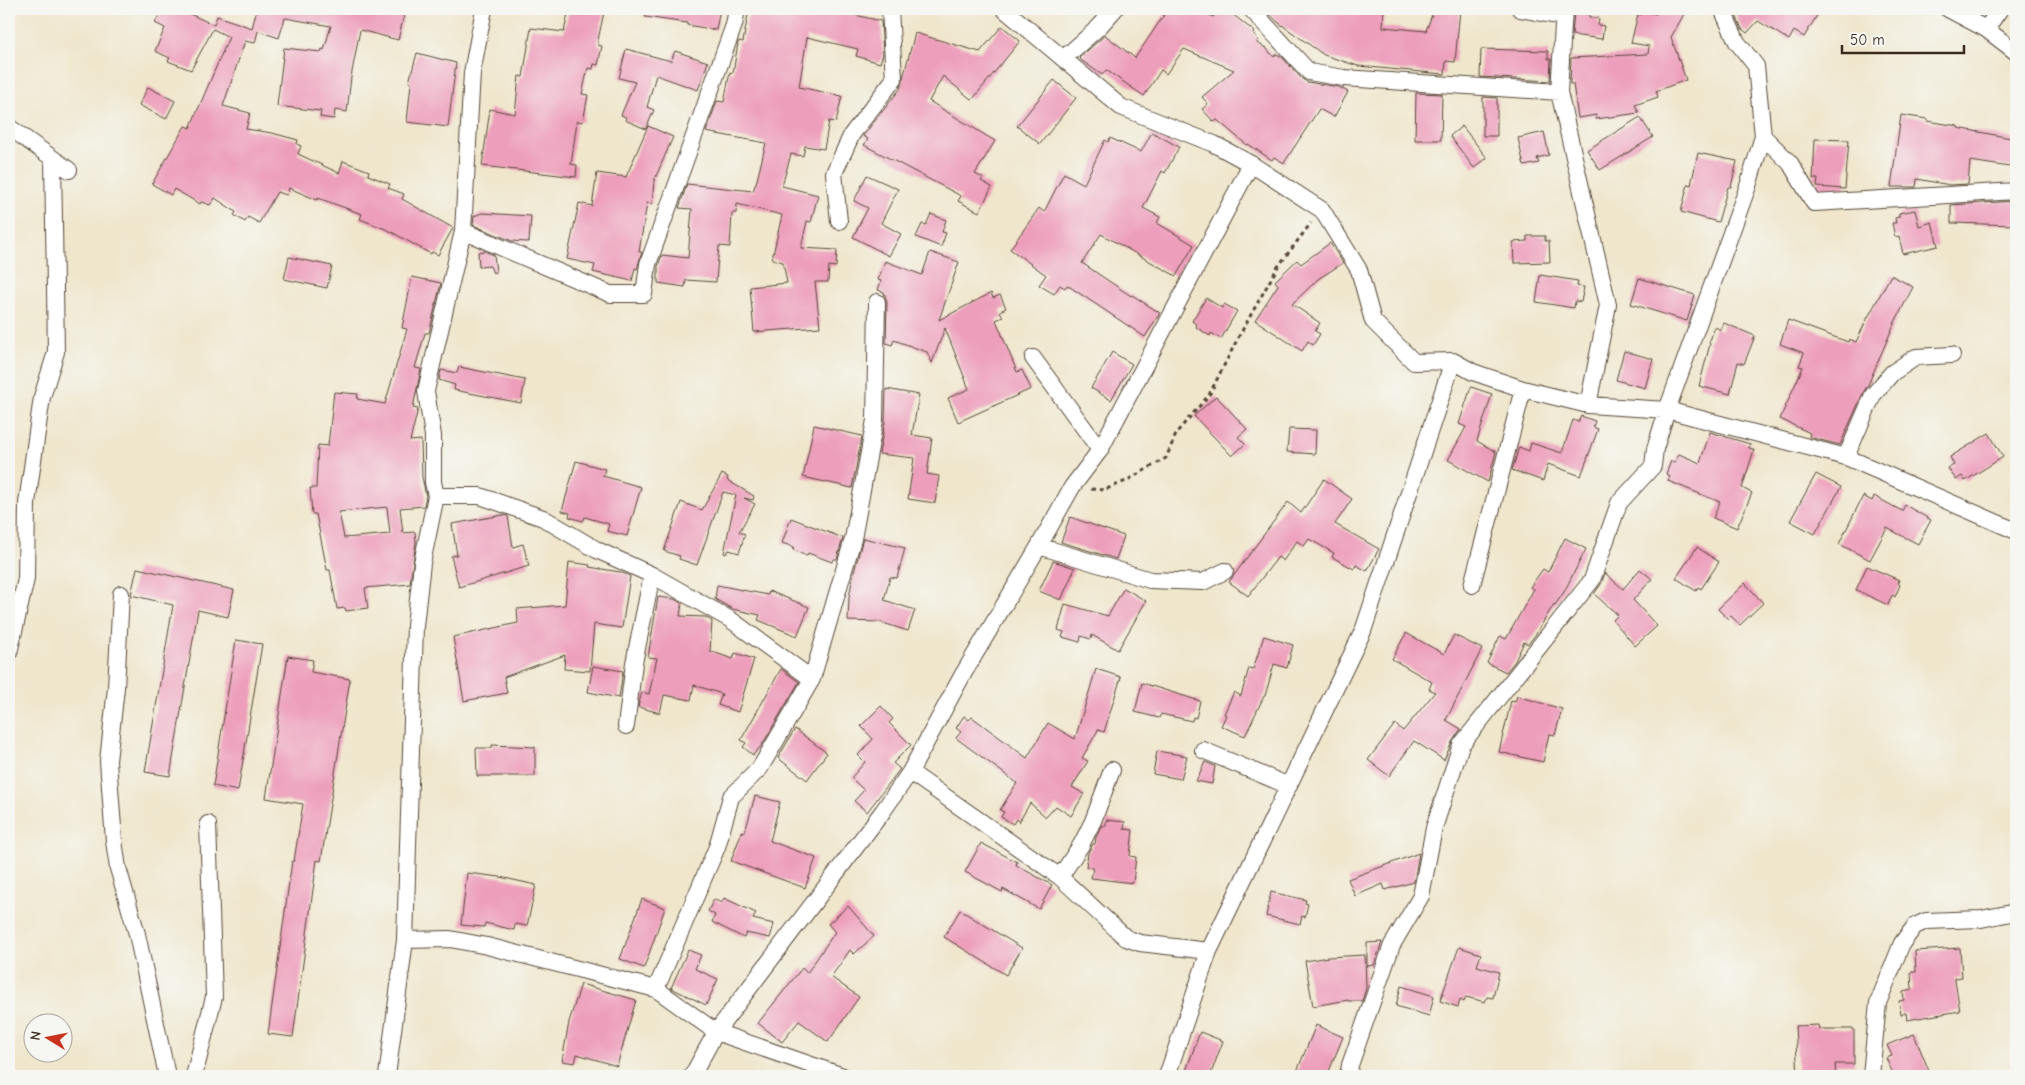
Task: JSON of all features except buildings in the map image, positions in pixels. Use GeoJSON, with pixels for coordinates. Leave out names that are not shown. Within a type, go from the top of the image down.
{"type":"FeatureCollection","features":[{"type":"Feature","properties":{"kind":"street"},"geometry":{"type":"LineString","coordinates":[[387,1076],[405,940],[415,626],[422,563],[436,496],[433,482],[434,436],[426,391],[463,232],[472,74],[484,9]]}},
{"type":"Feature","properties":{"kind":"street"},"geometry":{"type":"LineString","coordinates":[[463,232],[610,294],[644,294],[648,264],[734,26],[737,9]]}},
{"type":"Feature","properties":{"kind":"street"},"geometry":{"type":"LineString","coordinates":[[839,221],[834,173],[852,134],[894,78],[890,9]]}},
{"type":"Feature","properties":{"kind":"street"},"geometry":{"type":"LineString","coordinates":[[1004,9],[1120,107],[1214,144],[1251,164],[1322,210],[1359,270],[1373,321],[1414,362],[1453,360],[1473,372],[1523,389],[1588,405],[1667,410],[1846,457],[2016,531]]}},
{"type":"Feature","properties":{"kind":"street"},"geometry":{"type":"LineString","coordinates":[[1064,58],[1115,9]]}},
{"type":"Feature","properties":{"kind":"street"},"geometry":{"type":"LineString","coordinates":[[1251,9],[1309,72],[1344,78],[1559,92]]}},
{"type":"Feature","properties":{"kind":"street"},"geometry":{"type":"LineString","coordinates":[[1520,9],[1563,13],[1559,92],[1608,305],[1588,405]]}},
{"type":"Feature","properties":{"kind":"street"},"geometry":{"type":"LineString","coordinates":[[1348,1076],[1350,1065],[1392,944],[1421,896],[1434,828],[1461,745],[1592,580],[1619,503],[1653,466],[1655,449],[1667,410],[1748,186],[1763,136],[1756,66],[1736,42],[1722,9]]}},
{"type":"Feature","properties":{"kind":"street"},"geometry":{"type":"LineString","coordinates":[[1948,9],[1986,29],[2016,52]]}},
{"type":"Feature","properties":{"kind":"street"},"geometry":{"type":"LineString","coordinates":[[1986,29],[2000,9]]}},
{"type":"Feature","properties":{"kind":"street"},"geometry":{"type":"LineString","coordinates":[[9,127],[68,170]]}},
{"type":"Feature","properties":{"kind":"street"},"geometry":{"type":"LineString","coordinates":[[1763,136],[1790,164],[1814,203],[2016,191]]}},
{"type":"Feature","properties":{"kind":"street"},"geometry":{"type":"LineString","coordinates":[[9,653],[26,579],[27,503],[42,397],[56,352],[53,159]]}},
{"type":"Feature","properties":{"kind":"street"},"geometry":{"type":"LineString","coordinates":[[692,1076],[716,1032],[883,811],[910,772],[962,676],[1040,546],[1072,487],[1100,450],[1251,164]]}},
{"type":"Feature","properties":{"kind":"street"},"geometry":{"type":"LineString","coordinates":[[656,989],[717,847],[732,797],[760,768],[812,679],[854,539],[875,420],[877,302]]}},
{"type":"Feature","properties":{"kind":"street"},"geometry":{"type":"LineString","coordinates":[[1846,457],[1872,394],[1892,373],[1916,356],[1952,355]]}},
{"type":"Feature","properties":{"kind":"street"},"geometry":{"type":"LineString","coordinates":[[1033,358],[1100,450]]}},
{"type":"Feature","properties":{"kind":"street"},"geometry":{"type":"LineString","coordinates":[[1167,1076],[1209,951],[1363,631],[1453,360]]}},
{"type":"Feature","properties":{"kind":"street"},"geometry":{"type":"LineString","coordinates":[[1472,585],[1523,389]]}},
{"type":"Feature","properties":{"kind":"street"},"geometry":{"type":"LineString","coordinates":[[436,496],[480,496],[543,518],[597,550],[652,575],[731,620],[812,679]]}},
{"type":"Feature","properties":{"kind":"street"},"geometry":{"type":"LineString","coordinates":[[1040,546],[1150,580],[1203,582],[1225,571]]}},
{"type":"Feature","properties":{"kind":"street"},"geometry":{"type":"LineString","coordinates":[[626,726],[634,663],[652,575]]}},
{"type":"Feature","properties":{"kind":"street"},"geometry":{"type":"LineString","coordinates":[[121,594],[116,688],[108,762],[114,841],[118,868],[137,934],[167,1076]]}},
{"type":"Feature","properties":{"kind":"street"},"geometry":{"type":"LineString","coordinates":[[1203,750],[1288,786]]}},
{"type":"Feature","properties":{"kind":"street"},"geometry":{"type":"LineString","coordinates":[[1060,877],[1081,845],[1093,821],[1112,770]]}},
{"type":"Feature","properties":{"kind":"street"},"geometry":{"type":"LineString","coordinates":[[910,772],[1060,877],[1126,938],[1140,943],[1209,951]]}},
{"type":"Feature","properties":{"kind":"street"},"geometry":{"type":"LineString","coordinates":[[194,1076],[214,997],[208,824]]}},
{"type":"Feature","properties":{"kind":"street"},"geometry":{"type":"LineString","coordinates":[[1871,1076],[1878,1003],[1902,943],[1914,926],[1926,921],[1981,919],[2016,912]]}},
{"type":"Feature","properties":{"kind":"street"},"geometry":{"type":"LineString","coordinates":[[405,940],[450,939],[487,946],[656,989],[716,1032],[843,1076]]}},
{"type":"Feature","properties":{"kind":"path"},"geometry":{"type":"LineString","coordinates":[[1072,487],[1104,490],[1126,481],[1166,458],[1177,432],[1209,395],[1238,338],[1278,268],[1322,210]]}}]}
